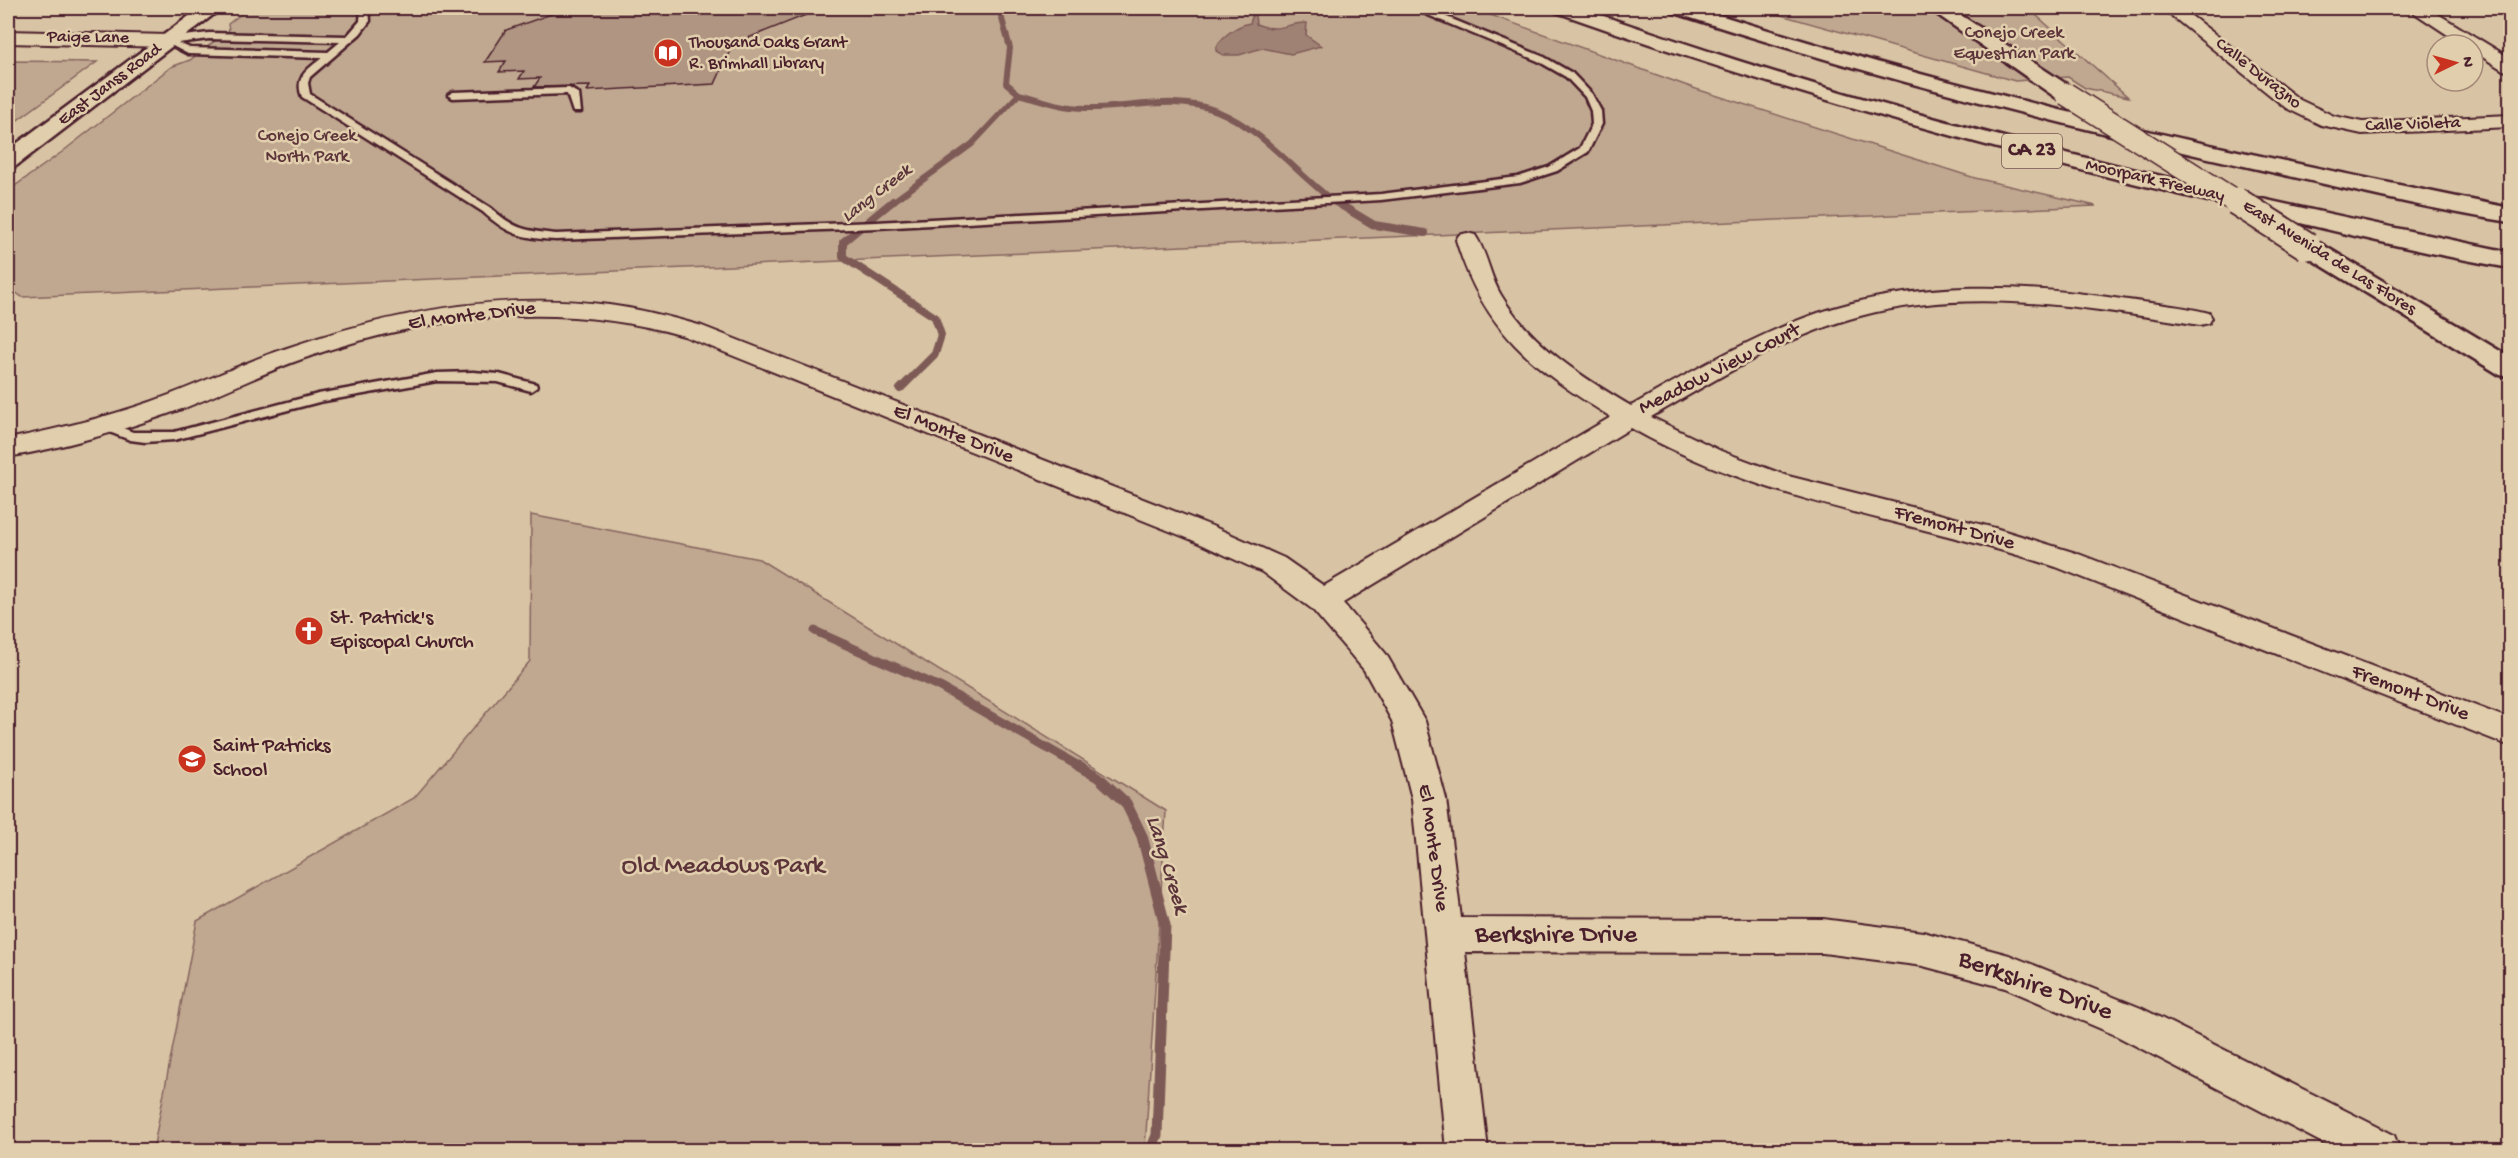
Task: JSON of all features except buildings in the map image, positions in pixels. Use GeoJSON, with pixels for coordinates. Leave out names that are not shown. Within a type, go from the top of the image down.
{"type":"FeatureCollection","features":[{"type":"Feature","properties":{"kind":"main road","name":"East Janss Road"},"geometry":{"type":"LineString","coordinates":[[8,161],[212,8]]}},
{"type":"Feature","properties":{"kind":"main road","name":"Moorpark Freeway"},"geometry":{"type":"LineString","coordinates":[[1563,8],[1823,94],[2004,144],[2349,227],[2511,260]]}},
{"type":"Feature","properties":{"kind":"main road","name":"Moorpark Freeway"},"geometry":{"type":"LineString","coordinates":[[1679,8],[1868,65],[2043,113],[2194,150],[2511,215]]}},
{"type":"Feature","properties":{"kind":"main road","name":"East Avenida de Las Flores"},"geometry":{"type":"LineString","coordinates":[[1938,8],[2066,94],[2307,246],[2511,369]]}},
{"type":"Feature","properties":{"kind":"street","name":"Calle Durazno"},"geometry":{"type":"LineString","coordinates":[[2171,8],[2293,104],[2317,117]]}},
{"type":"Feature","properties":{"kind":"street"},"geometry":{"type":"LineString","coordinates":[[2416,8],[2511,66]]}},
{"type":"Feature","properties":{"kind":"street","name":"Paige Lane"},"geometry":{"type":"LineString","coordinates":[[8,37],[168,41]]}},
{"type":"Feature","properties":{"kind":"street","name":"Calle Violeta"},"geometry":{"type":"LineString","coordinates":[[2317,117],[2362,128],[2511,121]]}},
{"type":"Feature","properties":{"kind":"street","name":"Fremont Drive"},"geometry":{"type":"LineString","coordinates":[[1467,240],[1472,262],[1486,292],[1512,331],[1536,354],[1566,377],[1630,416],[1701,454],[1776,482],[1844,502],[1969,531],[2066,560],[2511,734]]}},
{"type":"Feature","properties":{"kind":"street","name":"Meadow View Court"},"geometry":{"type":"LineString","coordinates":[[1323,601],[1630,416],[1773,338],[1818,320],[1877,305],[1944,296],[2007,294],[2081,299],[2200,318]]}},
{"type":"Feature","properties":{"kind":"street","name":"El Monte Drive"},"geometry":{"type":"LineString","coordinates":[[8,448],[75,435],[163,406],[296,353],[393,326],[441,316],[498,309],[558,308],[608,311],[693,331],[1202,533],[1273,565],[1323,601],[1375,662],[1408,722],[1429,800],[1467,1150]]}},
{"type":"Feature","properties":{"kind":"street","name":"Berkshire Drive"},"geometry":{"type":"LineString","coordinates":[[1444,935],[1823,936],[1923,949],[2009,972],[2127,1021],[2379,1150]]}},
{"type":"Feature","properties":{"kind":"lane"},"geometry":{"type":"LineString","coordinates":[[366,8],[365,21],[349,39],[306,76],[303,82],[305,95],[487,210],[507,230],[528,235],[556,237],[877,225],[1353,199],[1491,185],[1536,176],[1568,162],[1584,150],[1597,124],[1596,111],[1589,96],[1578,83],[1558,68],[1419,8]]}},
{"type":"Feature","properties":{"kind":"lane"},"geometry":{"type":"LineString","coordinates":[[168,41],[209,36],[349,39]]}},
{"type":"Feature","properties":{"kind":"lane"},"geometry":{"type":"LineString","coordinates":[[168,41],[188,51],[331,55]]}},
{"type":"Feature","properties":{"kind":"lane"},"geometry":{"type":"LineString","coordinates":[[453,95],[568,91],[574,94],[577,110]]}},
{"type":"Feature","properties":{"kind":"lane"},"geometry":{"type":"LineString","coordinates":[[104,425],[137,437],[174,436],[318,399],[454,376],[499,378],[531,387]]}},
{"type":"Feature","properties":{"kind":"green space","name":"Conejo Creek North Park"},"geometry":{"type":"Polygon","coordinates":[[[249,8],[1471,8],[1696,89],[1975,178],[2096,206],[22,297],[8,287],[8,191],[171,67],[190,60],[229,30],[228,24],[249,8]]]}},
{"type":"Feature","properties":{"kind":"green space","name":"Conejo Creek Equestrian Park"},"geometry":{"type":"Polygon","coordinates":[[[1756,8],[2028,8],[2128,97],[2085,88],[2068,77],[2015,81],[1756,8]]]}},
{"type":"Feature","properties":{"kind":"green space"},"geometry":{"type":"Polygon","coordinates":[[[8,61],[97,62],[8,127],[8,61]]]}},
{"type":"Feature","properties":{"kind":"green space","name":"Old Meadows Park"},"geometry":{"type":"Polygon","coordinates":[[[531,515],[759,559],[1166,811],[1145,1150],[153,1150],[197,921],[414,798],[530,661],[531,515]]]}},
{"type":"Feature","properties":{"kind":"shaded area"},"geometry":{"type":"Polygon","coordinates":[[[1255,8],[1260,8],[1255,15],[1256,24],[1278,28],[1307,23],[1306,35],[1321,46],[1291,54],[1262,48],[1239,55],[1223,55],[1216,51],[1217,46],[1228,33],[1250,23],[1255,8]]]}},
{"type":"Feature","properties":{"kind":"waterway","name":"Lang Creek"},"geometry":{"type":"LineString","coordinates":[[999,8],[1010,48],[1006,83],[1019,94]]}},
{"type":"Feature","properties":{"kind":"waterway","name":"Lang Creek"},"geometry":{"type":"LineString","coordinates":[[891,203],[972,144],[1019,94]]}},
{"type":"Feature","properties":{"kind":"waterway"},"geometry":{"type":"LineString","coordinates":[[1019,94],[1077,108],[1168,103],[1201,106],[1217,111],[1250,129],[1336,203]]}},
{"type":"Feature","properties":{"kind":"waterway","name":"Lang Creek"},"geometry":{"type":"LineString","coordinates":[[893,201],[843,242],[843,257],[935,317],[941,335],[935,354],[900,389]]}},
{"type":"Feature","properties":{"kind":"waterway"},"geometry":{"type":"LineString","coordinates":[[1334,201],[1374,225],[1425,233]]}},
{"type":"Feature","properties":{"kind":"waterway","name":"Lang Creek"},"geometry":{"type":"LineString","coordinates":[[815,631],[940,687],[1082,768]]}},
{"type":"Feature","properties":{"kind":"waterway","name":"Lang Creek"},"geometry":{"type":"LineString","coordinates":[[1079,766],[1098,777],[1126,803],[1142,836],[1165,925],[1157,1135],[1151,1150]]}},
{"type":"Feature","properties":{"kind":"place","name":"Thousand Oaks Grant R. Brimhall Library"},"geometry":{"type":"Point","coordinates":[668,53]}},
{"type":"Feature","properties":{"kind":"place","name":"St. Patrick's Episcopal Church"},"geometry":{"type":"Point","coordinates":[309,631]}},
{"type":"Feature","properties":{"kind":"place","name":"Saint Patricks School"},"geometry":{"type":"Point","coordinates":[192,759]}}]}
